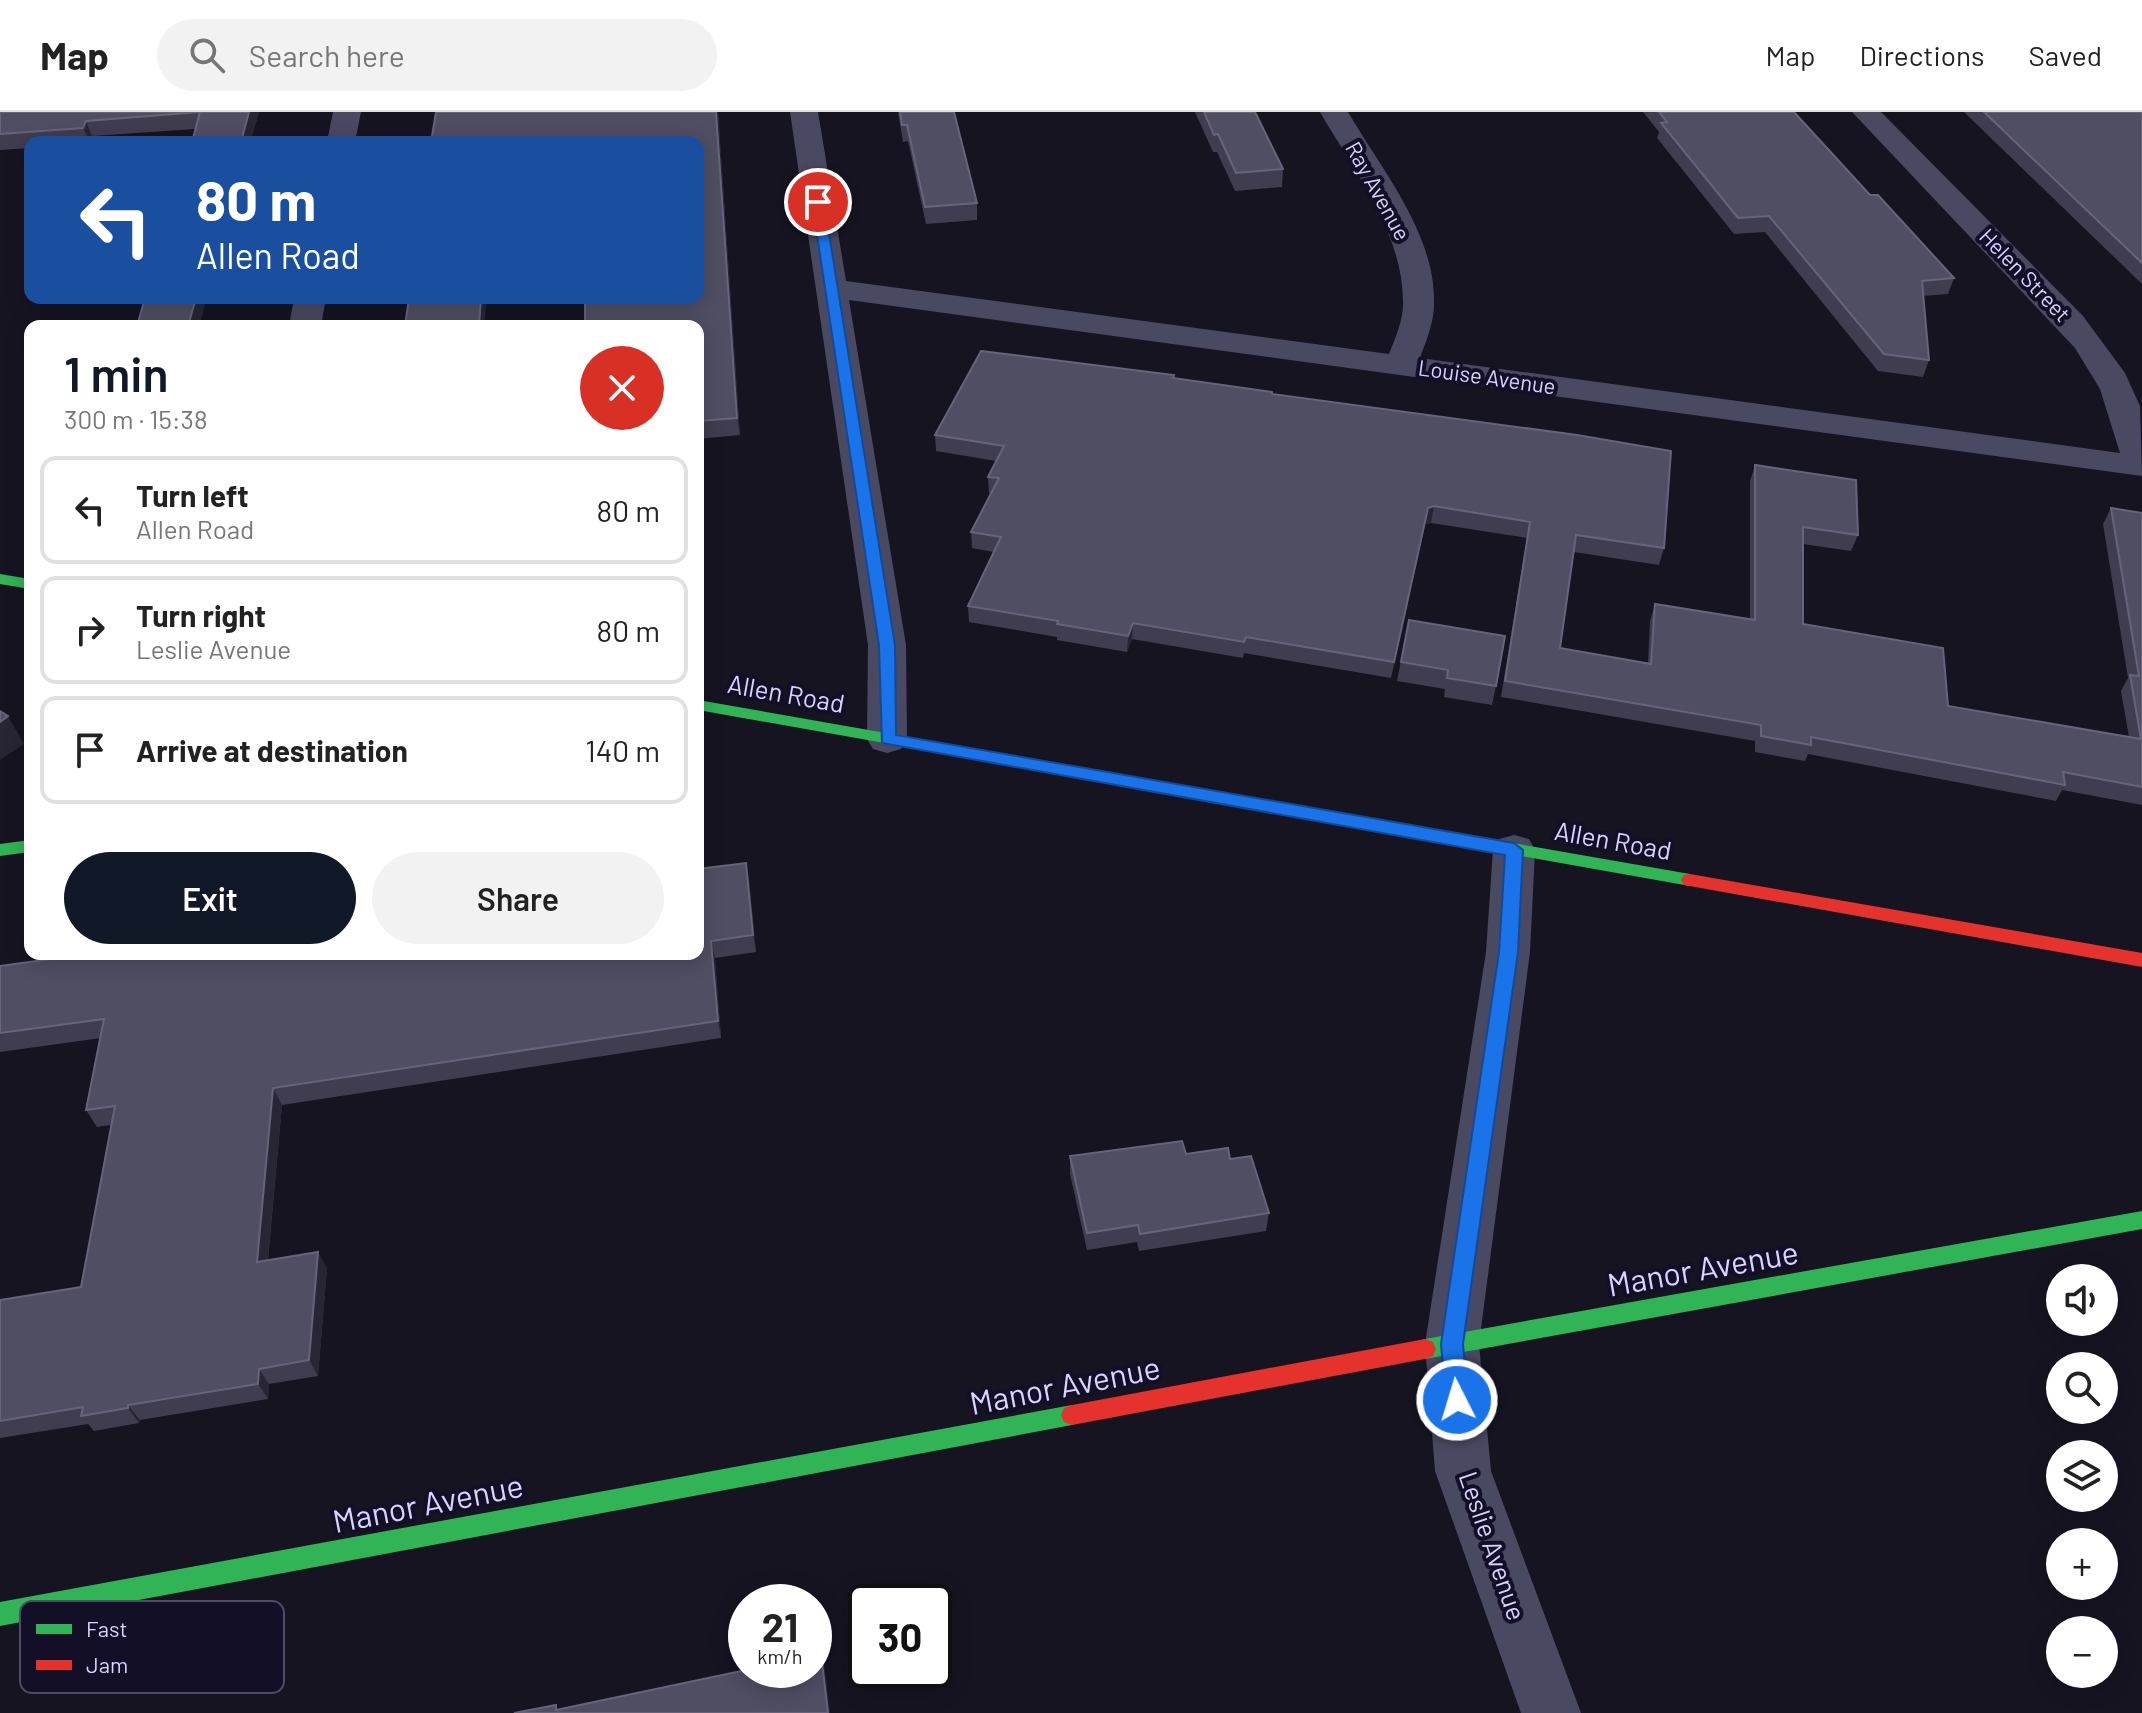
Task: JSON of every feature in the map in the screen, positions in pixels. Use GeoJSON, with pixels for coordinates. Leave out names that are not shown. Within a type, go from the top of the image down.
{"type":"FeatureCollection","features":[{"type":"Feature","properties":{"kind":"street"},"geometry":{"type":"LineString","coordinates":[[342,136],[347,112]]}},
{"type":"Feature","properties":{"kind":"street"},"geometry":{"type":"LineString","coordinates":[[804,112],[887,645],[887,739]]}},
{"type":"Feature","properties":{"kind":"street","name":"Ray Avenue"},"geometry":{"type":"LineString","coordinates":[[1334,112],[1408,242],[1417,272],[1419,303],[1413,334],[1401,365]]}},
{"type":"Feature","properties":{"kind":"street","name":"Helen Street"},"geometry":{"type":"LineString","coordinates":[[1866,112],[2072,323],[2101,358],[2127,408],[2141,466]]}},
{"type":"Feature","properties":{"kind":"street","name":"Louise Avenue"},"geometry":{"type":"LineString","coordinates":[[832,288],[2141,466]]}},
{"type":"Feature","properties":{"kind":"street"},"geometry":{"type":"LineString","coordinates":[[0,579],[24,583]]}},
{"type":"Feature","properties":{"kind":"street","name":"Allen Road"},"geometry":{"type":"LineString","coordinates":[[704,706],[2142,960]]}},
{"type":"Feature","properties":{"kind":"street"},"geometry":{"type":"LineString","coordinates":[[0,850],[24,847]]}},
{"type":"Feature","properties":{"kind":"street","name":"Leslie Avenue"},"geometry":{"type":"LineString","coordinates":[[1514,850],[1508,952],[1452,1344],[1463,1471],[1551,1713]]}},
{"type":"Feature","properties":{"kind":"street","name":"Manor Avenue"},"geometry":{"type":"LineString","coordinates":[[70,1601],[1452,1344],[2142,1220]]}},
{"type":"Feature","properties":{"kind":"street","name":"Manor Avenue"},"geometry":{"type":"LineString","coordinates":[[0,1614],[20,1610]]}},
{"type":"Feature","properties":{"kind":"building"},"geometry":{"type":"Polygon","coordinates":[[[0,112],[200,112],[86,121],[83,128],[0,134],[0,112]]]}},
{"type":"Feature","properties":{"kind":"building"},"geometry":{"type":"Polygon","coordinates":[[[200,112],[249,112],[243,136],[194,136],[200,112]]]}},
{"type":"Feature","properties":{"kind":"building"},"geometry":{"type":"Polygon","coordinates":[[[436,112],[716,112],[737,418],[704,421],[704,320],[585,320],[585,304],[704,304],[704,136],[432,136],[436,112]]]}},
{"type":"Feature","properties":{"kind":"building"},"geometry":{"type":"Polygon","coordinates":[[[900,112],[954,112],[977,203],[925,207],[907,125],[902,125],[900,112]]]}},
{"type":"Feature","properties":{"kind":"building"},"geometry":{"type":"Polygon","coordinates":[[[1204,112],[1255,112],[1283,169],[1236,173],[1204,112]]]}},
{"type":"Feature","properties":{"kind":"building"},"geometry":{"type":"Polygon","coordinates":[[[1659,112],[1794,112],[1870,195],[1878,195],[1954,278],[1922,281],[1929,360],[1884,354],[1769,216],[1738,218],[1661,123],[1667,122],[1659,112]]]}},
{"type":"Feature","properties":{"kind":"building"},"geometry":{"type":"Polygon","coordinates":[[[1984,112],[2142,112],[2142,263],[1984,112]]]}},
{"type":"Feature","properties":{"kind":"building"},"geometry":{"type":"Polygon","coordinates":[[[143,304],[194,304],[190,320],[139,320],[143,304]]]}},
{"type":"Feature","properties":{"kind":"building"},"geometry":{"type":"Polygon","coordinates":[[[408,304],[481,304],[479,320],[406,320],[408,304]]]}},
{"type":"Feature","properties":{"kind":"building"},"geometry":{"type":"Polygon","coordinates":[[[981,351],[1174,375],[1173,378],[1272,394],[1577,435],[1671,451],[1664,548],[1576,535],[1560,648],[1651,664],[1655,604],[1755,620],[1755,465],[1856,480],[1858,535],[1803,527],[1803,624],[1943,648],[1948,706],[2141,739],[2130,675],[2139,676],[2111,508],[2142,513],[2142,787],[2063,772],[2065,785],[1811,737],[1811,745],[1761,736],[1761,725],[1505,681],[1530,522],[1434,506],[1428,508],[1394,662],[1246,637],[1244,642],[1133,623],[1128,636],[968,606],[1001,537],[971,532],[999,478],[988,477],[1004,446],[935,435],[981,351]]]}},
{"type":"Feature","properties":{"kind":"building"},"geometry":{"type":"Polygon","coordinates":[[[1409,620],[1505,636],[1496,686],[1447,678],[1448,670],[1401,662],[1409,620]]]}},
{"type":"Feature","properties":{"kind":"building"},"geometry":{"type":"Polygon","coordinates":[[[0,711],[8,716],[0,722],[0,711]]]}},
{"type":"Feature","properties":{"kind":"building"},"geometry":{"type":"Polygon","coordinates":[[[746,863],[753,935],[711,941],[718,1021],[273,1088],[257,1262],[318,1252],[309,1360],[259,1369],[258,1384],[128,1405],[128,1408],[81,1416],[83,1407],[0,1421],[0,1300],[81,1287],[115,1106],[86,1110],[104,1019],[0,1033],[0,966],[44,960],[704,960],[704,868],[746,863]]]}},
{"type":"Feature","properties":{"kind":"building"},"geometry":{"type":"Polygon","coordinates":[[[1182,1141],[1186,1154],[1228,1148],[1230,1159],[1251,1156],[1269,1213],[1140,1234],[1138,1225],[1087,1233],[1070,1156],[1182,1141]]]}},
{"type":"Feature","properties":{"kind":"building"},"geometry":{"type":"Polygon","coordinates":[[[728,1674],[728,1688],[825,1688],[828,1713],[514,1713],[556,1705],[556,1710],[728,1674]]]}},
{"type":"Feature","properties":{"kind":"traffic: fast"},"geometry":{"type":"LineString","coordinates":[[0,579],[24,583]]}},
{"type":"Feature","properties":{"kind":"traffic: fast"},"geometry":{"type":"LineString","coordinates":[[704,706],[1690,880]]}},
{"type":"Feature","properties":{"kind":"traffic: fast"},"geometry":{"type":"LineString","coordinates":[[0,850],[24,847]]}},
{"type":"Feature","properties":{"kind":"traffic: fast"},"geometry":{"type":"LineString","coordinates":[[1425,1349],[2142,1220]]}},
{"type":"Feature","properties":{"kind":"traffic: fast"},"geometry":{"type":"LineString","coordinates":[[70,1601],[1072,1415]]}},
{"type":"Feature","properties":{"kind":"traffic: fast"},"geometry":{"type":"LineString","coordinates":[[0,1614],[20,1610]]}},
{"type":"Feature","properties":{"kind":"traffic: jam"},"geometry":{"type":"LineString","coordinates":[[1690,880],[2142,960]]}},
{"type":"Feature","properties":{"kind":"traffic: jam"},"geometry":{"type":"LineString","coordinates":[[1072,1415],[1425,1349]]}},
{"type":"Feature","properties":{"kind":"route"},"geometry":{"type":"LineString","coordinates":[[818,202],[887,645],[887,739],[1514,850],[1508,952],[1452,1344],[1457,1400]]}}]}
